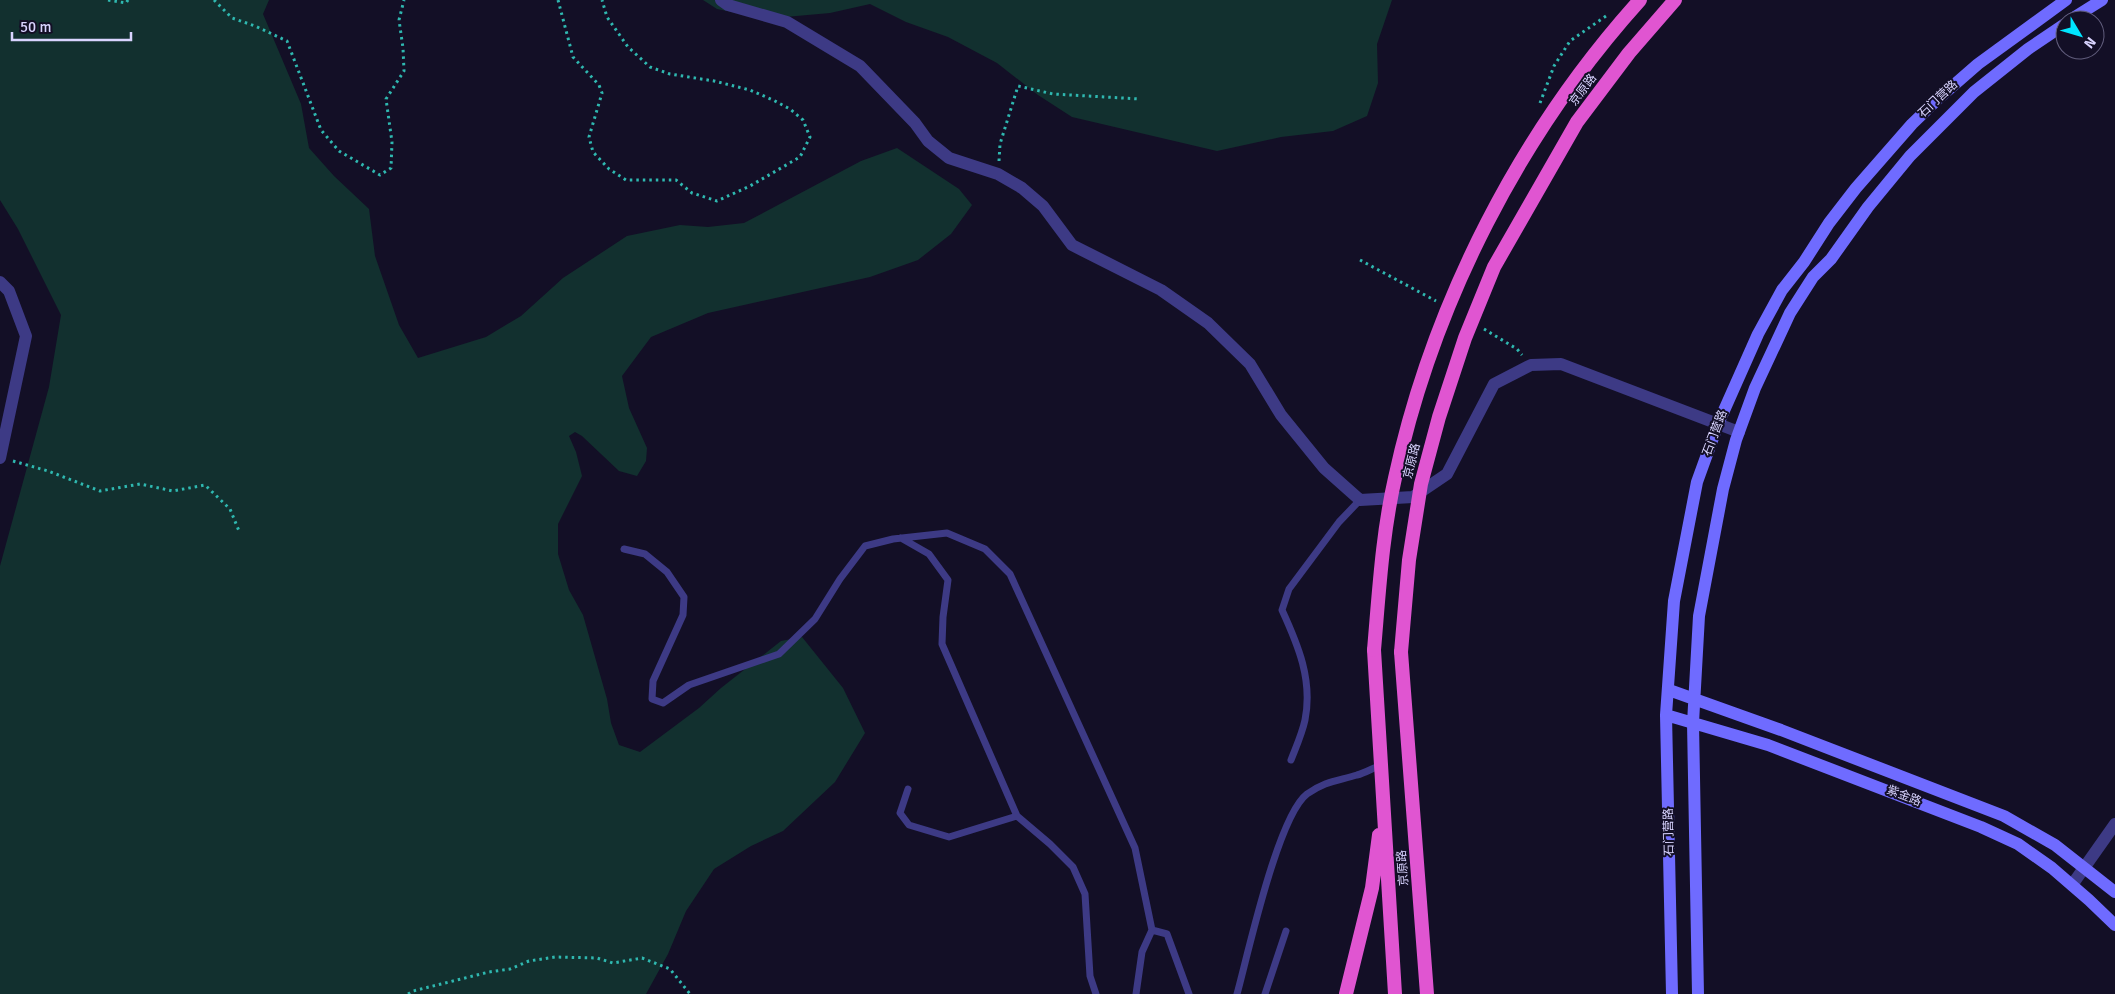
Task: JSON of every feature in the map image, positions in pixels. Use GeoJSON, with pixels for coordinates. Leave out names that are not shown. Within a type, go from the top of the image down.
{"type":"FeatureCollection","features":[{"type":"Feature","properties":{"kind":"highway","name":"京原路"},"geometry":{"type":"LineString","coordinates":[[1395,994],[1374,650],[1381,556],[1394,478],[1413,409],[1439,329],[1469,256],[1554,107],[1607,36],[1640,0]]}},
{"type":"Feature","properties":{"kind":"highway","name":"京原路"},"geometry":{"type":"LineString","coordinates":[[1427,994],[1401,652],[1409,560],[1421,484],[1439,417],[1464,338],[1490,276],[1534,194],[1577,122],[1629,53],[1675,0]]}},
{"type":"Feature","properties":{"kind":"highway"},"geometry":{"type":"LineString","coordinates":[[1346,994],[1372,888],[1383,804]]}},
{"type":"Feature","properties":{"kind":"main road","name":"石门营路"},"geometry":{"type":"LineString","coordinates":[[1672,994],[1666,715],[1674,600],[1697,482],[1718,424],[1758,334],[1782,290],[1862,181],[1912,124],[1939,98],[1978,64],[2066,0]]}},
{"type":"Feature","properties":{"kind":"main road"},"geometry":{"type":"LineString","coordinates":[[2086,10],[2102,0]]}},
{"type":"Feature","properties":{"kind":"main road","name":"石门营路"},"geometry":{"type":"LineString","coordinates":[[1698,994],[1693,698],[1699,616],[1721,498],[1739,432],[1755,388],[1790,313],[1813,277],[1831,259],[1868,207],[1910,156],[1974,92],[2028,49],[2055,31]]}},
{"type":"Feature","properties":{"kind":"main road","name":"紫金路"},"geometry":{"type":"LineString","coordinates":[[1669,690],[1979,805],[2022,825],[2055,844],[2115,892]]}},
{"type":"Feature","properties":{"kind":"main road","name":"紫金路"},"geometry":{"type":"LineString","coordinates":[[1666,715],[1768,744],[1981,827],[2018,844],[2072,885],[2115,925]]}},
{"type":"Feature","properties":{"kind":"street"},"geometry":{"type":"LineString","coordinates":[[721,0],[728,5],[787,22],[860,66],[935,147],[949,158],[998,174],[1022,188],[1043,206],[1072,245],[1161,290],[1208,323],[1250,364],[1281,415],[1324,468],[1360,500],[1413,498],[1447,474],[1494,384],[1531,365],[1561,364],[1739,432]]}},
{"type":"Feature","properties":{"kind":"street"},"geometry":{"type":"LineString","coordinates":[[0,282],[9,291],[26,336],[5,459]]}},
{"type":"Feature","properties":{"kind":"street"},"geometry":{"type":"LineString","coordinates":[[2072,885],[2115,824]]}},
{"type":"Feature","properties":{"kind":"lane"},"geometry":{"type":"LineString","coordinates":[[1291,760],[1305,719],[1307,679],[1298,645],[1282,610],[1289,589],[1339,522],[1360,500]]}},
{"type":"Feature","properties":{"kind":"lane"},"geometry":{"type":"LineString","coordinates":[[624,549],[644,554],[667,572],[684,597],[683,614],[653,681],[652,699],[662,703],[689,684],[779,654],[815,619],[840,579],[866,546],[901,538],[947,533],[985,548],[1010,574],[1134,848],[1152,930],[1142,952],[1136,994]]}},
{"type":"Feature","properties":{"kind":"lane"},"geometry":{"type":"LineString","coordinates":[[901,538],[929,554],[948,580],[943,617],[942,644],[1017,816],[1050,844],[1073,868],[1086,894],[1090,976],[1096,994]]}},
{"type":"Feature","properties":{"kind":"lane"},"geometry":{"type":"LineString","coordinates":[[1237,994],[1273,862],[1288,824],[1305,796],[1327,782],[1358,775],[1381,765]]}},
{"type":"Feature","properties":{"kind":"lane"},"geometry":{"type":"LineString","coordinates":[[908,789],[900,813],[909,825],[948,837],[1017,816]]}},
{"type":"Feature","properties":{"kind":"lane"},"geometry":{"type":"LineString","coordinates":[[1152,930],[1167,934],[1189,994]]}},
{"type":"Feature","properties":{"kind":"lane"},"geometry":{"type":"LineString","coordinates":[[1265,994],[1286,931]]}},
{"type":"Feature","properties":{"kind":"path"},"geometry":{"type":"LineString","coordinates":[[108,0],[126,3],[128,0]]}},
{"type":"Feature","properties":{"kind":"path"},"geometry":{"type":"LineString","coordinates":[[214,0],[232,18],[287,41],[321,130],[339,151],[380,175],[392,168],[392,142],[386,99],[404,71],[404,48],[399,20],[404,0]]}},
{"type":"Feature","properties":{"kind":"path"},"geometry":{"type":"LineString","coordinates":[[558,0],[573,57],[599,85],[602,93],[589,137],[593,152],[609,169],[626,180],[676,180],[692,193],[717,201],[750,186],[800,157],[810,137],[803,120],[790,109],[750,90],[714,81],[670,74],[650,67],[628,47],[607,17],[602,0]]}},
{"type":"Feature","properties":{"kind":"path"},"geometry":{"type":"LineString","coordinates":[[998,174],[1000,144],[1018,86],[1053,94],[1140,99]]}},
{"type":"Feature","properties":{"kind":"path"},"geometry":{"type":"LineString","coordinates":[[5,459],[48,471],[100,491],[140,484],[173,491],[204,485],[230,509],[239,531]]}},
{"type":"Feature","properties":{"kind":"path"},"geometry":{"type":"LineString","coordinates":[[408,994],[413,991],[488,972],[510,969],[529,961],[555,957],[597,958],[613,963],[642,958],[670,969],[690,994]]}},
{"type":"Feature","properties":{"kind":"green space"},"geometry":{"type":"Polygon","coordinates":[[[0,0],[269,0],[263,14],[301,104],[309,148],[334,176],[369,209],[375,256],[399,325],[418,358],[486,337],[521,316],[563,278],[627,236],[680,225],[708,227],[744,223],[861,161],[897,148],[959,189],[972,205],[951,234],[918,260],[870,277],[708,313],[651,337],[622,376],[629,408],[647,448],[646,461],[637,476],[619,471],[582,436],[575,432],[569,436],[576,452],[582,476],[558,524],[558,554],[569,590],[583,615],[607,699],[611,723],[619,745],[640,752],[699,708],[721,688],[781,641],[802,637],[843,688],[865,733],[835,782],[783,831],[751,846],[714,869],[686,911],[668,954],[646,994],[0,994],[0,566],[49,387],[61,315],[18,229],[0,200],[0,0]]]}},
{"type":"Feature","properties":{"kind":"green space"},"geometry":{"type":"Polygon","coordinates":[[[703,0],[1392,0],[1377,44],[1378,83],[1367,116],[1333,131],[1281,137],[1217,151],[1072,117],[1038,95],[997,63],[948,37],[906,22],[870,4],[830,13],[785,17],[752,16],[717,9],[703,0]]]}}]}
